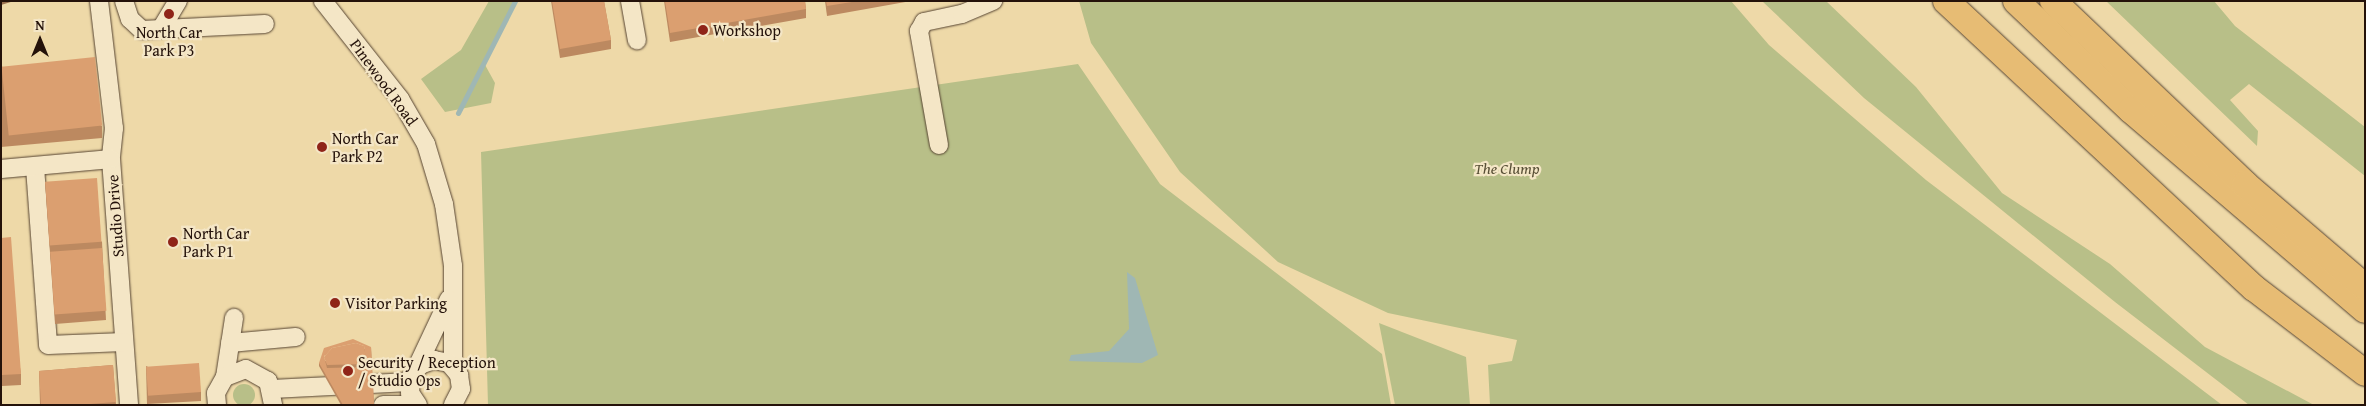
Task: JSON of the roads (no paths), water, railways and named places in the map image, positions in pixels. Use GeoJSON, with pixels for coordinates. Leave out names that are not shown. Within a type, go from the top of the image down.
{"type":"FeatureCollection","features":[{"type":"Feature","properties":{"kind":"highway"},"geometry":{"type":"LineString","coordinates":[[1946,1],[2254,288],[2365,373]]}},
{"type":"Feature","properties":{"kind":"highway"},"geometry":{"type":"LineString","coordinates":[[2016,1],[2138,116],[2365,310]]}},
{"type":"Feature","properties":{"kind":"highway"},"geometry":{"type":"LineString","coordinates":[[2053,1],[2245,184],[2365,286]]}},
{"type":"Feature","properties":{"kind":"highway"},"geometry":{"type":"LineString","coordinates":[[2068,1],[2282,206],[2365,273]]}},
{"type":"Feature","properties":{"kind":"street","name":"Studio Drive"},"geometry":{"type":"LineString","coordinates":[[99,1],[104,28],[114,128],[111,159],[130,405]]}},
{"type":"Feature","properties":{"kind":"street"},"geometry":{"type":"LineString","coordinates":[[124,1],[130,19],[142,30],[265,24]]}},
{"type":"Feature","properties":{"kind":"street"},"geometry":{"type":"LineString","coordinates":[[161,29],[178,1]]}},
{"type":"Feature","properties":{"kind":"street","name":"Pinewood Road"},"geometry":{"type":"LineString","coordinates":[[323,1],[400,99],[426,144],[444,204],[455,287],[450,331],[453,366],[461,379],[459,401]]}},
{"type":"Feature","properties":{"kind":"street"},"geometry":{"type":"LineString","coordinates":[[630,1],[637,40]]}},
{"type":"Feature","properties":{"kind":"street"},"geometry":{"type":"LineString","coordinates":[[939,145],[919,30],[924,22],[962,14],[992,1]]}},
{"type":"Feature","properties":{"kind":"street"},"geometry":{"type":"LineString","coordinates":[[1,169],[111,159]]}},
{"type":"Feature","properties":{"kind":"street"},"geometry":{"type":"LineString","coordinates":[[36,167],[48,345],[124,342]]}},
{"type":"Feature","properties":{"kind":"street"},"geometry":{"type":"LineString","coordinates":[[385,405],[417,405],[413,376],[455,287]]}},
{"type":"Feature","properties":{"kind":"street"},"geometry":{"type":"LineString","coordinates":[[234,343],[296,337]]}},
{"type":"Feature","properties":{"kind":"street"},"geometry":{"type":"LineString","coordinates":[[234,343],[246,369]]}},
{"type":"Feature","properties":{"kind":"street"},"geometry":{"type":"LineString","coordinates":[[217,405],[216,392],[225,377],[234,343]]}},
{"type":"Feature","properties":{"kind":"street"},"geometry":{"type":"LineString","coordinates":[[225,377],[246,369],[262,375],[272,397],[413,376],[434,360],[453,366]]}},
{"type":"Feature","properties":{"kind":"water"},"geometry":{"type":"Polygon","coordinates":[[[1127,272],[1135,278],[1158,355],[1142,363],[1069,361],[1071,355],[1109,351],[1129,329],[1127,272]]]}},
{"type":"Feature","properties":{"kind":"waterway"},"geometry":{"type":"LineString","coordinates":[[458,113],[515,1]]}},
{"type":"Feature","properties":{"kind":"place","name":"North Car Park P3"},"geometry":{"type":"Point","coordinates":[169,14]}},
{"type":"Feature","properties":{"kind":"place","name":"Workshop"},"geometry":{"type":"Point","coordinates":[703,30]}},
{"type":"Feature","properties":{"kind":"place","name":"North Car Park P2"},"geometry":{"type":"Point","coordinates":[322,147]}},
{"type":"Feature","properties":{"kind":"place","name":"North Car Park P1"},"geometry":{"type":"Point","coordinates":[173,242]}},
{"type":"Feature","properties":{"kind":"place","name":"Visitor Parking"},"geometry":{"type":"Point","coordinates":[335,303]}},
{"type":"Feature","properties":{"kind":"place","name":"Security / Reception / Studio Ops"},"geometry":{"type":"Point","coordinates":[348,371]}},
{"type":"Feature","properties":{"kind":"park label","name":"The Clump"},"geometry":{"type":"Point","coordinates":[1507,168]}}]}
